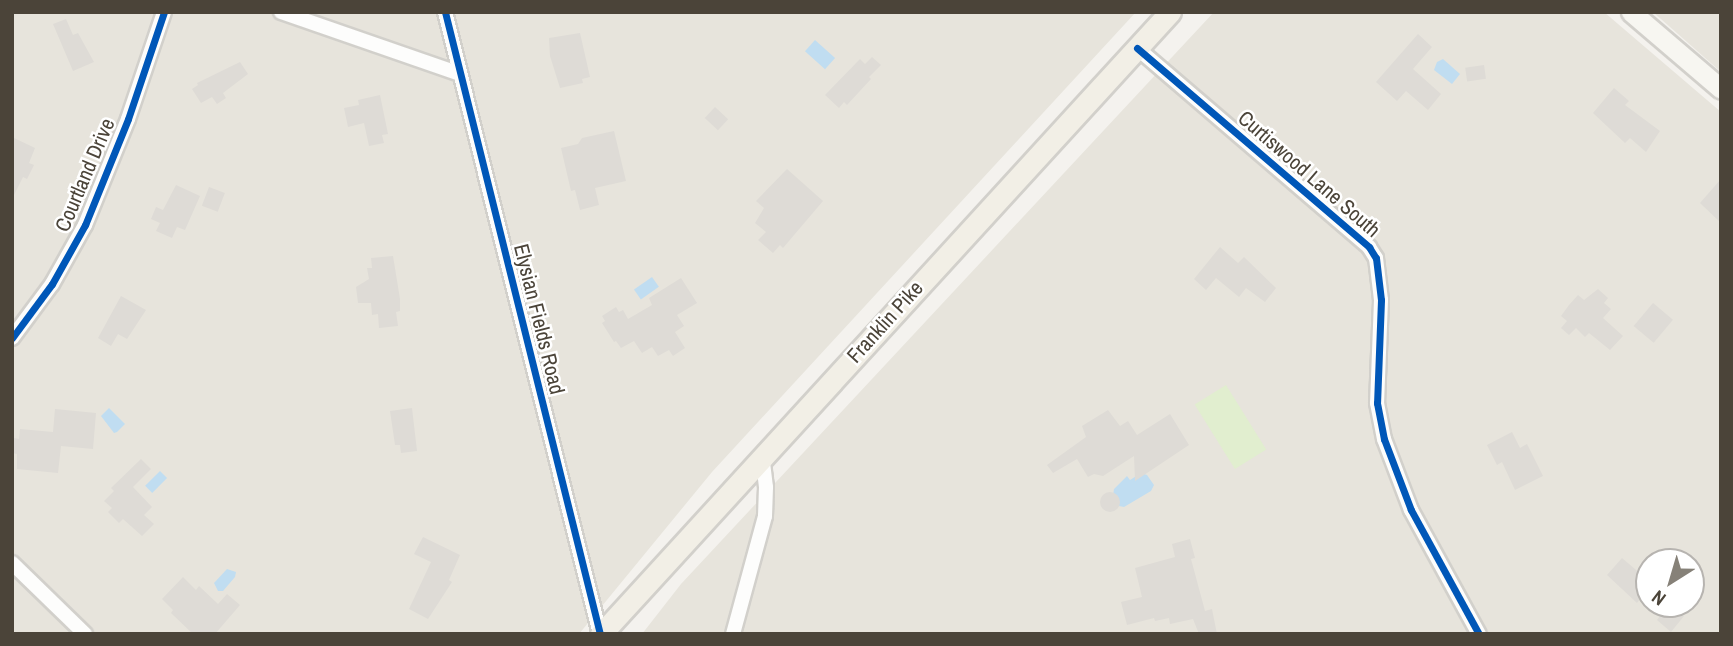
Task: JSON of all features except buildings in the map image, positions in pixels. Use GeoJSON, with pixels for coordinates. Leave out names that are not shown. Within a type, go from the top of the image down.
{"type":"FeatureCollection","features":[{"type":"Feature","properties":{"kind":"main road","name":"Franklin Pike"},"geometry":{"type":"LineString","coordinates":[[601,634],[1170,12]]}},
{"type":"Feature","properties":{"kind":"main road"},"geometry":{"type":"LineString","coordinates":[[1631,12],[1721,89]]}},
{"type":"Feature","properties":{"kind":"street","name":"Courtland Drive"},"geometry":{"type":"LineString","coordinates":[[12,338],[52,284],[85,225],[128,119],[164,12]]}},
{"type":"Feature","properties":{"kind":"street"},"geometry":{"type":"LineString","coordinates":[[281,12],[460,74]]}},
{"type":"Feature","properties":{"kind":"street","name":"Elysian Fields Road"},"geometry":{"type":"LineString","coordinates":[[446,12],[601,634]]}},
{"type":"Feature","properties":{"kind":"street","name":"Curtiswood Lane South"},"geometry":{"type":"LineString","coordinates":[[1137,48],[1368,247],[1376,258],[1381,300],[1377,403],[1384,439],[1411,510],[1479,634]]}},
{"type":"Feature","properties":{"kind":"street"},"geometry":{"type":"LineString","coordinates":[[733,634],[765,516],[766,488],[762,456]]}},
{"type":"Feature","properties":{"kind":"street"},"geometry":{"type":"LineString","coordinates":[[12,562],[85,634]]}},
{"type":"Feature","properties":{"kind":"shaded area"},"geometry":{"type":"Polygon","coordinates":[[[12,12],[1136,12],[712,472],[579,634],[12,634],[12,12]]]}},
{"type":"Feature","properties":{"kind":"shaded area"},"geometry":{"type":"Polygon","coordinates":[[[1214,12],[1604,12],[1721,112],[1721,634],[642,634],[681,584],[1214,12]]]}},
{"type":"Feature","properties":{"kind":"shaded area"},"geometry":{"type":"Polygon","coordinates":[[[1653,12],[1721,12],[1721,72],[1653,12]]]}},
{"type":"Feature","properties":{"kind":"green space"},"geometry":{"type":"Polygon","coordinates":[[[1226,385],[1266,449],[1235,469],[1195,405],[1226,385]]]}},
{"type":"Feature","properties":{"kind":"water"},"geometry":{"type":"Polygon","coordinates":[[[815,40],[835,58],[825,69],[805,51],[815,40]]]}},
{"type":"Feature","properties":{"kind":"water"},"geometry":{"type":"Polygon","coordinates":[[[1443,59],[1460,74],[1452,84],[1434,70],[1437,62],[1443,59]]]}},
{"type":"Feature","properties":{"kind":"water"},"geometry":{"type":"Polygon","coordinates":[[[652,277],[659,287],[641,299],[634,290],[652,277]]]}},
{"type":"Feature","properties":{"kind":"water"},"geometry":{"type":"Polygon","coordinates":[[[109,408],[125,424],[114,433],[101,416],[109,408]]]}},
{"type":"Feature","properties":{"kind":"water"},"geometry":{"type":"Polygon","coordinates":[[[160,471],[167,478],[152,493],[145,486],[160,471]]]}},
{"type":"Feature","properties":{"kind":"water"},"geometry":{"type":"Polygon","coordinates":[[[1141,473],[1147,475],[1154,485],[1151,491],[1124,507],[1119,506],[1113,496],[1114,489],[1127,476],[1130,480],[1141,473]]]}},
{"type":"Feature","properties":{"kind":"water"},"geometry":{"type":"Polygon","coordinates":[[[227,569],[236,572],[235,577],[223,591],[218,591],[214,583],[227,569]]]}},
{"type":"Feature","properties":{"kind":"cycle path"},"geometry":{"type":"LineString","coordinates":[[12,338],[52,284],[85,225],[128,119],[164,12]]}},
{"type":"Feature","properties":{"kind":"cycle path"},"geometry":{"type":"LineString","coordinates":[[445,12],[600,634]]}},
{"type":"Feature","properties":{"kind":"cycle path"},"geometry":{"type":"LineString","coordinates":[[1137,48],[1369,247],[1376,258],[1381,300],[1377,403],[1384,439],[1411,510],[1479,634]]}}]}
